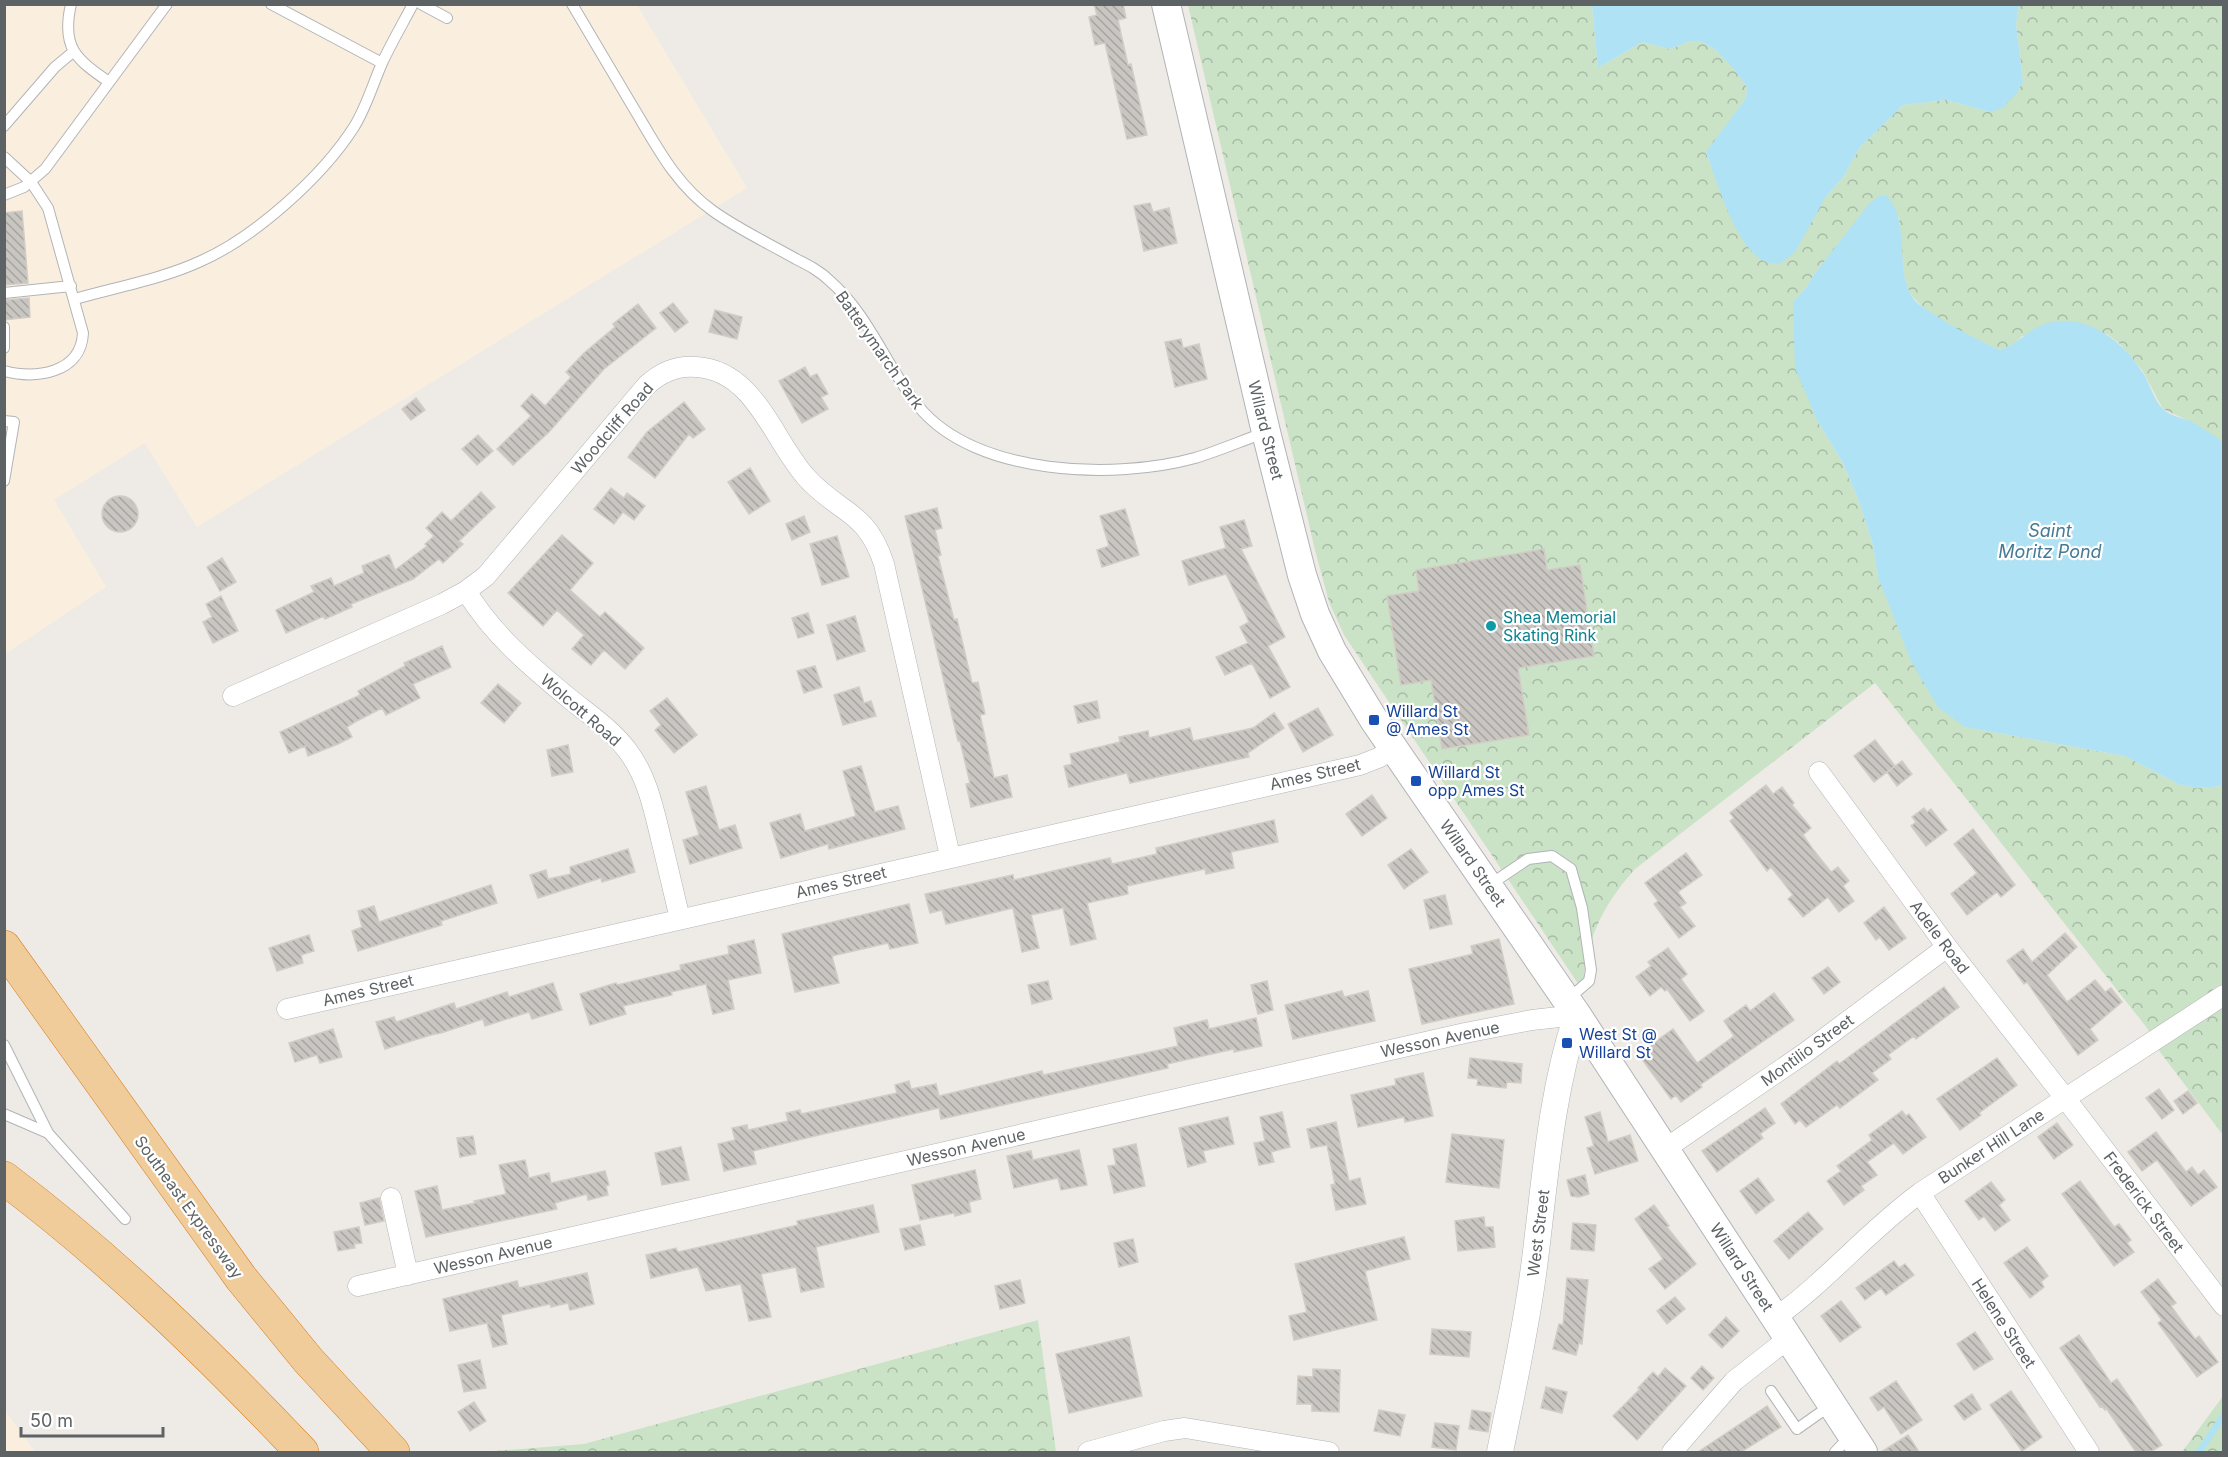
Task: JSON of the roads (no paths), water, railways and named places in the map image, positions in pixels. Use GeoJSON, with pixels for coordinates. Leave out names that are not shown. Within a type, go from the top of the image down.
{"type":"FeatureCollection","features":[{"type":"Feature","properties":{"kind":"highway","name":"Southeast Expressway"},"geometry":{"type":"LineString","coordinates":[[4,947],[179,1195],[248,1288],[313,1366],[393,1452]]}},
{"type":"Feature","properties":{"kind":"highway"},"geometry":{"type":"LineString","coordinates":[[4,1178],[54,1216],[133,1283],[303,1452]]}},
{"type":"Feature","properties":{"kind":"main road","name":"Willard Street"},"geometry":{"type":"LineString","coordinates":[[1166,4],[1266,432],[1302,575],[1315,614],[1343,670],[1394,749],[1572,1007],[1832,1405],[1850,1447]]}},
{"type":"Feature","properties":{"kind":"street","name":"Woodcliff Road"},"geometry":{"type":"LineString","coordinates":[[233,696],[442,604],[466,591],[495,565],[640,391],[653,379],[669,370],[691,366],[712,370],[723,375],[750,395],[804,475],[823,494],[856,517],[876,543],[884,564],[950,856]]}},
{"type":"Feature","properties":{"kind":"street","name":"Wolcott Road"},"geometry":{"type":"LineString","coordinates":[[466,591],[484,618],[506,644],[532,669],[606,728],[628,751],[642,775],[652,801],[680,919]]}},
{"type":"Feature","properties":{"kind":"street","name":"Ames Street"},"geometry":{"type":"LineString","coordinates":[[286,1009],[950,856],[1360,765],[1394,749]]}},
{"type":"Feature","properties":{"kind":"street","name":"Adele Road"},"geometry":{"type":"LineString","coordinates":[[1819,772],[1947,947],[2065,1098]]}},
{"type":"Feature","properties":{"kind":"street","name":"Montilio Street"},"geometry":{"type":"LineString","coordinates":[[1665,1149],[1805,1053],[1947,947]]}},
{"type":"Feature","properties":{"kind":"street","name":"Bunker Hill Lane"},"geometry":{"type":"LineString","coordinates":[[1672,1452],[1782,1328],[1796,1303],[1886,1219],[1920,1193],[2223,995]]}},
{"type":"Feature","properties":{"kind":"street","name":"Wesson Avenue"},"geometry":{"type":"LineString","coordinates":[[358,1286],[1454,1036],[1538,1019],[1572,1007]]}},
{"type":"Feature","properties":{"kind":"street","name":"West Street"},"geometry":{"type":"LineString","coordinates":[[1500,1452],[1530,1294],[1555,1098],[1572,1007]]}},
{"type":"Feature","properties":{"kind":"street","name":"Frederick Street"},"geometry":{"type":"LineString","coordinates":[[2065,1098],[2223,1306]]}},
{"type":"Feature","properties":{"kind":"street","name":"Helene Street"},"geometry":{"type":"LineString","coordinates":[[1920,1193],[2089,1452]]}},
{"type":"Feature","properties":{"kind":"street"},"geometry":{"type":"LineString","coordinates":[[391,1198],[408,1275]]}},
{"type":"Feature","properties":{"kind":"street"},"geometry":{"type":"LineString","coordinates":[[1088,1452],[1164,1431],[1185,1428],[1329,1452]]}},
{"type":"Feature","properties":{"kind":"lane"},"geometry":{"type":"LineString","coordinates":[[71,4],[67,30],[69,45],[85,64],[109,82]]}},
{"type":"Feature","properties":{"kind":"lane"},"geometry":{"type":"LineString","coordinates":[[4,195],[18,191],[31,182],[51,162],[166,4]]}},
{"type":"Feature","properties":{"kind":"lane"},"geometry":{"type":"LineString","coordinates":[[271,4],[382,63]]}},
{"type":"Feature","properties":{"kind":"lane"},"geometry":{"type":"LineString","coordinates":[[75,299],[190,266],[225,249],[257,227],[307,183],[341,146],[363,112],[382,63],[413,4]]}},
{"type":"Feature","properties":{"kind":"lane"},"geometry":{"type":"LineString","coordinates":[[421,4],[447,18]]}},
{"type":"Feature","properties":{"kind":"lane","name":"Batterymarch Park"},"geometry":{"type":"LineString","coordinates":[[572,4],[665,160],[683,185],[718,214],[829,279],[851,304],[919,407],[948,433],[977,448],[1017,459],[1056,466],[1099,469],[1162,464],[1195,458],[1266,432]]}},
{"type":"Feature","properties":{"kind":"lane"},"geometry":{"type":"LineString","coordinates":[[4,126],[55,67],[73,52]]}},
{"type":"Feature","properties":{"kind":"lane"},"geometry":{"type":"LineString","coordinates":[[4,157],[31,182],[43,198],[51,216],[82,322],[83,338],[76,354],[69,363],[59,369],[43,374],[24,375],[4,371]]}},
{"type":"Feature","properties":{"kind":"lane"},"geometry":{"type":"LineString","coordinates":[[4,293],[71,286]]}},
{"type":"Feature","properties":{"kind":"lane"},"geometry":{"type":"LineString","coordinates":[[4,327],[4,348]]}},
{"type":"Feature","properties":{"kind":"lane"},"geometry":{"type":"LineString","coordinates":[[4,421],[14,423],[4,481]]}},
{"type":"Feature","properties":{"kind":"lane"},"geometry":{"type":"LineString","coordinates":[[1488,886],[1528,859],[1552,856],[1571,869],[1582,908],[1591,970],[1589,981],[1572,1007]]}},
{"type":"Feature","properties":{"kind":"lane"},"geometry":{"type":"LineString","coordinates":[[4,1045],[48,1132],[125,1219]]}},
{"type":"Feature","properties":{"kind":"lane"},"geometry":{"type":"LineString","coordinates":[[4,1114],[48,1132]]}},
{"type":"Feature","properties":{"kind":"lane"},"geometry":{"type":"LineString","coordinates":[[1771,1391],[1797,1429],[1832,1405]]}},
{"type":"Feature","properties":{"kind":"water"},"geometry":{"type":"Polygon","coordinates":[[[1592,5],[2019,5],[2016,24],[2023,82],[2017,93],[2003,108],[1990,112],[1946,100],[1903,105],[1859,148],[1844,176],[1825,198],[1795,252],[1780,264],[1769,263],[1755,255],[1737,230],[1706,152],[1746,98],[1747,87],[1716,50],[1700,41],[1690,41],[1670,49],[1642,42],[1598,68],[1592,5]]]}},
{"type":"Feature","properties":{"kind":"water","name":"Saint Moritz Pond"},"geometry":{"type":"Polygon","coordinates":[[[1879,196],[1887,196],[1899,220],[1904,273],[1907,286],[1917,303],[1944,321],[2000,350],[2038,327],[2052,322],[2066,321],[2092,327],[2105,333],[2126,351],[2143,373],[2157,402],[2163,409],[2192,422],[2223,442],[2223,786],[2199,788],[2180,785],[2125,756],[1965,727],[1938,707],[1911,661],[1878,577],[1873,545],[1860,504],[1843,463],[1818,422],[1795,368],[1793,302],[1869,204],[1879,196]]]}},
{"type":"Feature","properties":{"kind":"waterway"},"geometry":{"type":"LineString","coordinates":[[2199,1452],[2224,1415]]}},
{"type":"Feature","properties":{"kind":"place","name":"Shea Memorial Skating Rink"},"geometry":{"type":"Point","coordinates":[1491,626]}},
{"type":"Feature","properties":{"kind":"place","name":"Willard St @ Ames St"},"geometry":{"type":"Point","coordinates":[1374,720]}},
{"type":"Feature","properties":{"kind":"place","name":"Willard St opp Ames St"},"geometry":{"type":"Point","coordinates":[1416,781]}},
{"type":"Feature","properties":{"kind":"place","name":"West St @ Willard St"},"geometry":{"type":"Point","coordinates":[1567,1043]}}]}
